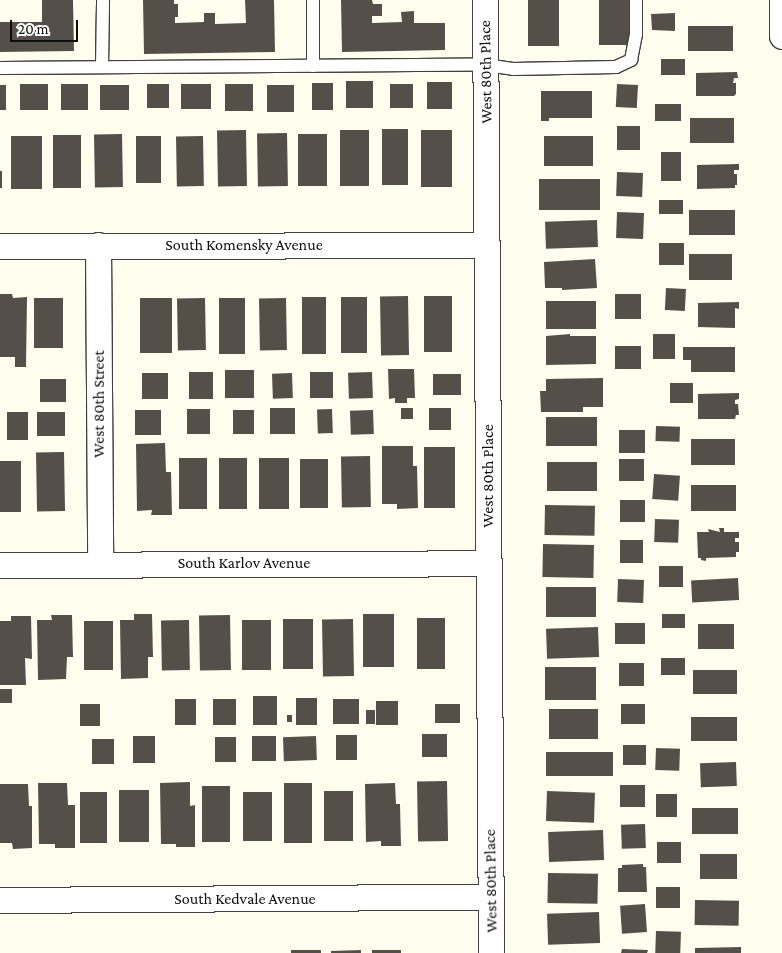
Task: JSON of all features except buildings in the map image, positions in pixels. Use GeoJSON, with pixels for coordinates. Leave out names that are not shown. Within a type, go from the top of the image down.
{"type":"FeatureCollection","features":[{"type":"Feature","properties":{"kind":"street","name":"West 80th Place"},"geometry":{"type":"LineString","coordinates":[[485,0],[491,953]]}},
{"type":"Feature","properties":{"kind":"street"},"geometry":{"type":"LineString","coordinates":[[782,0],[782,36]]}},
{"type":"Feature","properties":{"kind":"street","name":"West 80th Street"},"geometry":{"type":"LineString","coordinates":[[98,245],[100,564]]}},
{"type":"Feature","properties":{"kind":"street","name":"South Komensky Avenue"},"geometry":{"type":"LineString","coordinates":[[0,246],[488,245]]}},
{"type":"Feature","properties":{"kind":"street","name":"South Karlov Avenue"},"geometry":{"type":"LineString","coordinates":[[0,565],[489,563]]}},
{"type":"Feature","properties":{"kind":"street","name":"South Kedvale Avenue"},"geometry":{"type":"LineString","coordinates":[[0,900],[491,897]]}},
{"type":"Feature","properties":{"kind":"lane"},"geometry":{"type":"LineString","coordinates":[[102,67],[103,0]]}},
{"type":"Feature","properties":{"kind":"lane"},"geometry":{"type":"LineString","coordinates":[[313,0],[313,66]]}},
{"type":"Feature","properties":{"kind":"lane"},"geometry":{"type":"LineString","coordinates":[[0,68],[485,65],[513,69],[616,68],[631,60],[636,35],[636,0]]}}]}
